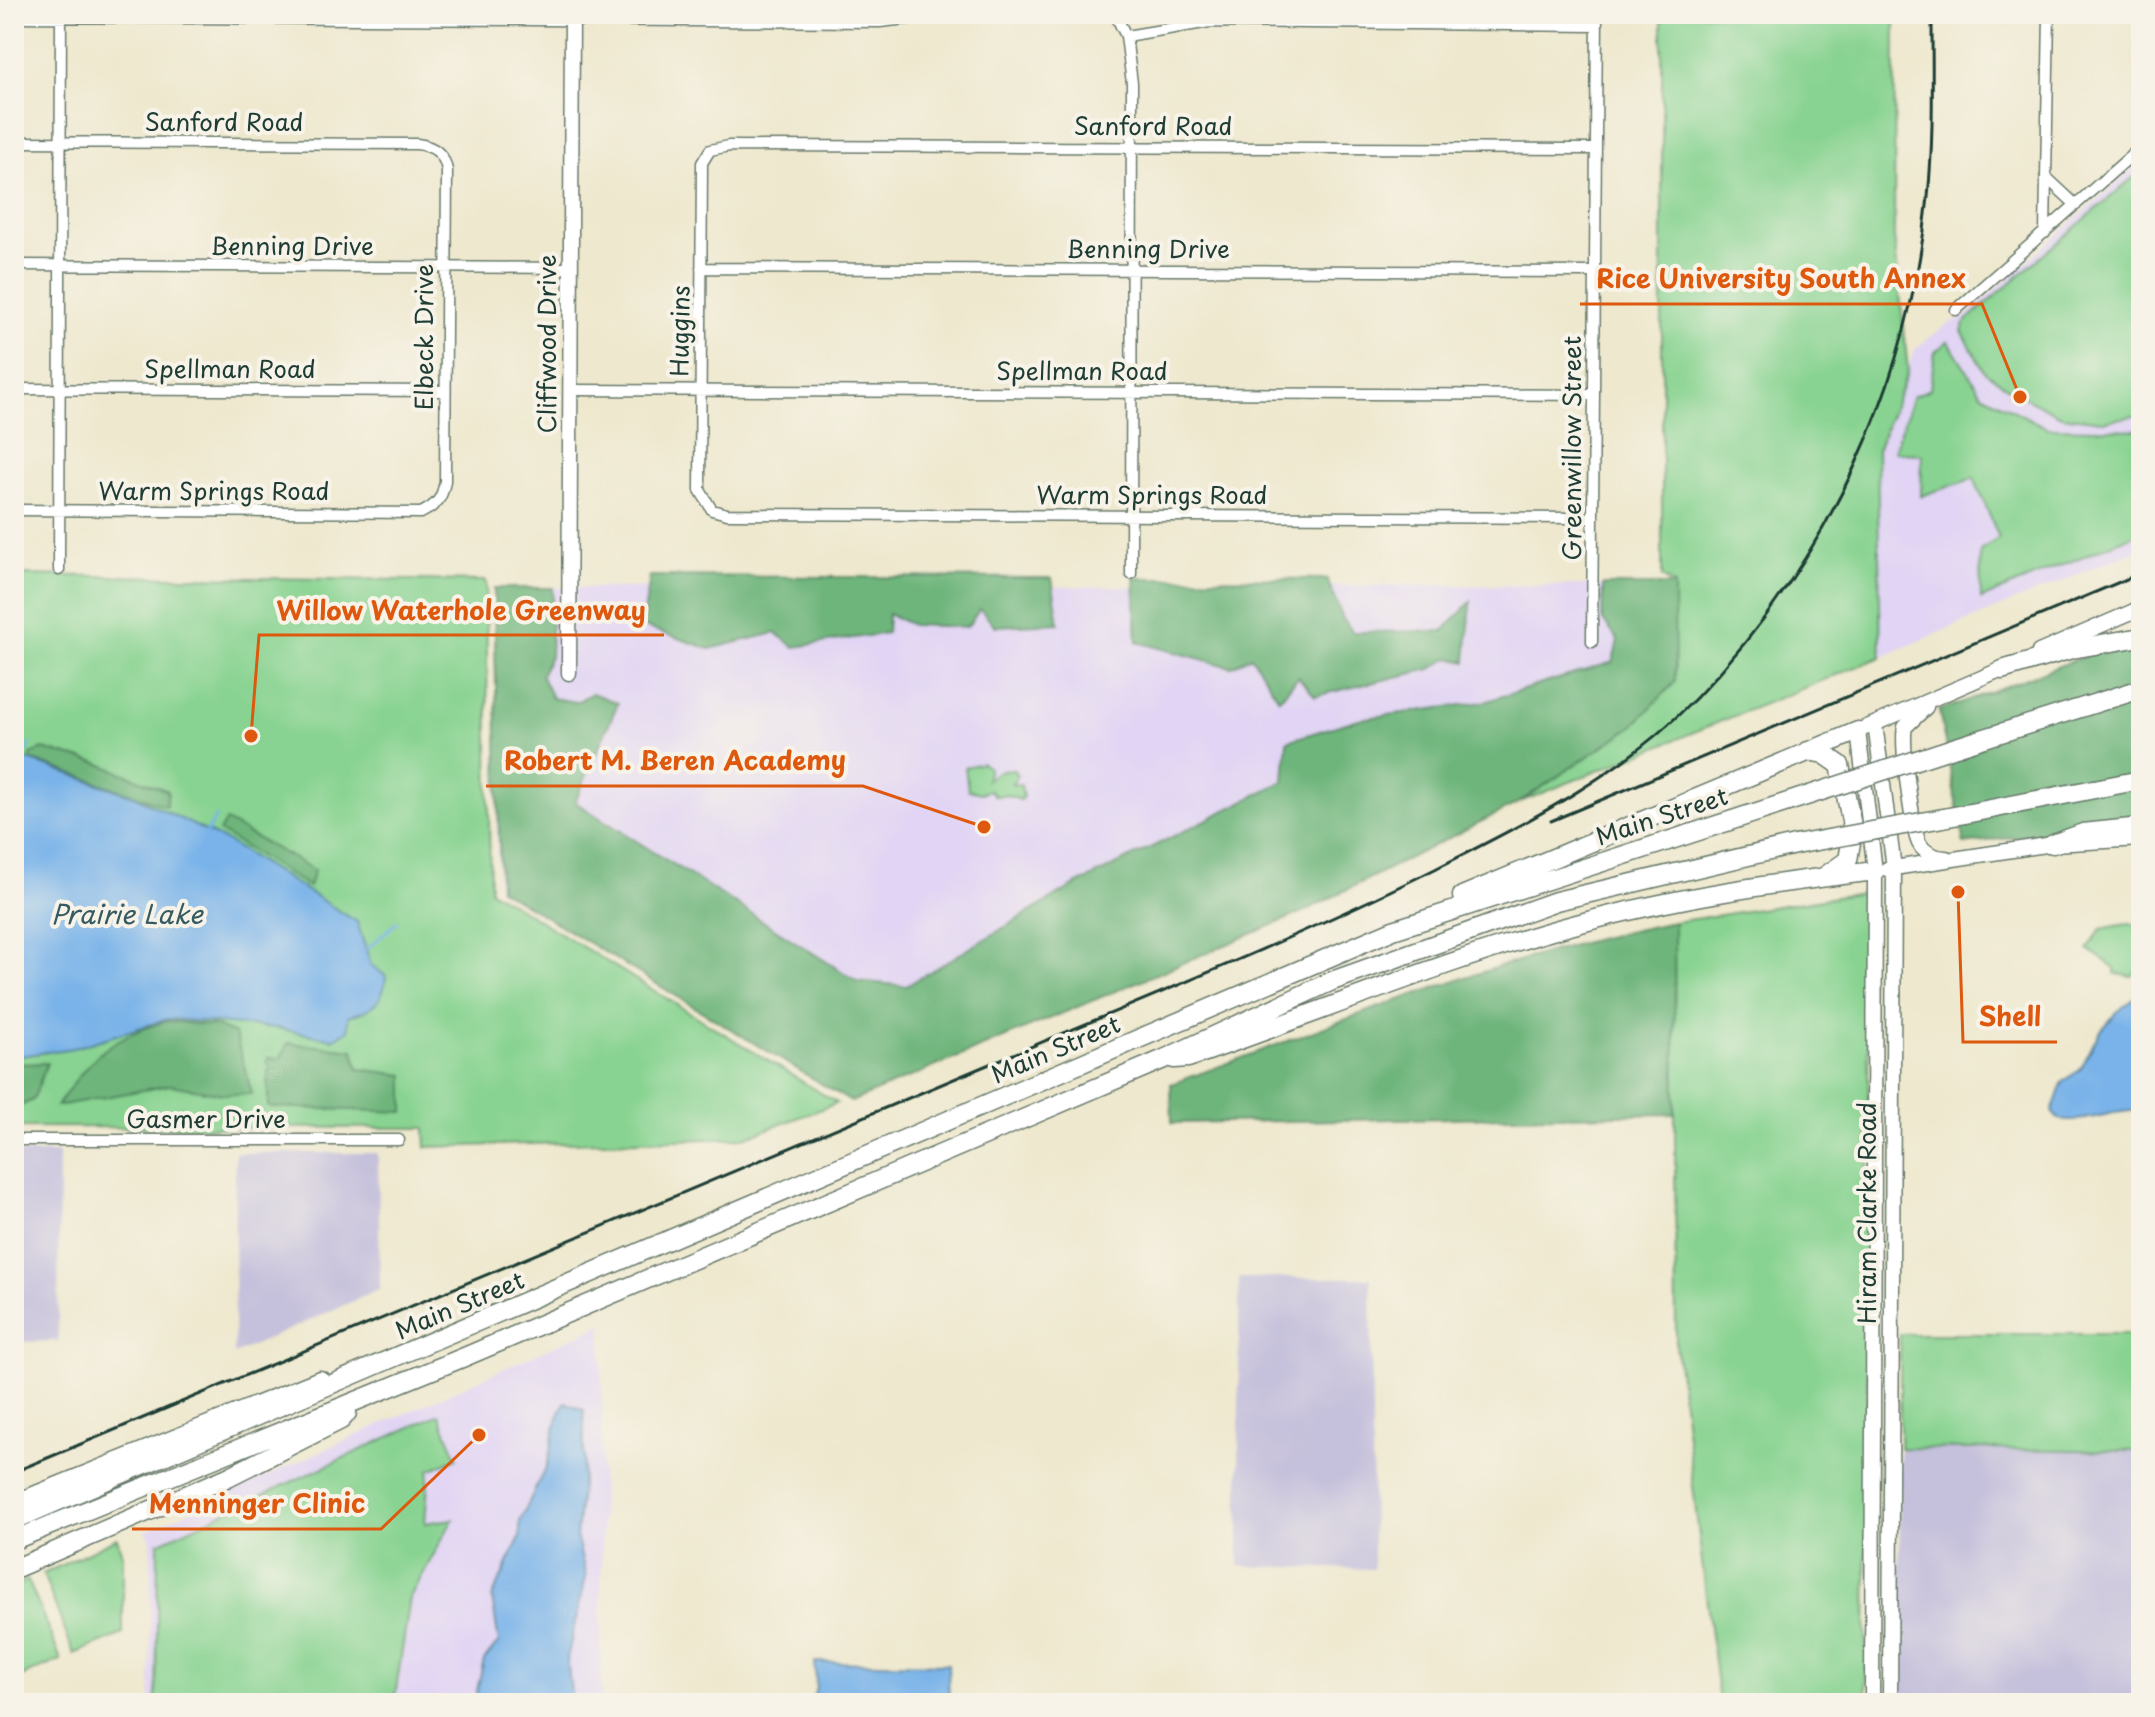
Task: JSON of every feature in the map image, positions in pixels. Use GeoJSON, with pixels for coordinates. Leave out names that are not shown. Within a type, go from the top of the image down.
{"type":"FeatureCollection","features":[{"type":"Feature","properties":{"kind":"highway"},"geometry":{"type":"LineString","coordinates":[[2002,670],[2072,649],[2141,637]]}},
{"type":"Feature","properties":{"kind":"highway","name":"Main Street"},"geometry":{"type":"LineString","coordinates":[[14,1520],[452,1336],[1367,941],[2141,689]]}},
{"type":"Feature","properties":{"kind":"highway"},"geometry":{"type":"LineString","coordinates":[[1367,941],[1434,908],[1866,728]]}},
{"type":"Feature","properties":{"kind":"highway"},"geometry":{"type":"LineString","coordinates":[[1808,751],[1824,754],[1840,765],[1853,831],[1848,860],[1822,877]]}},
{"type":"Feature","properties":{"kind":"highway","name":"Main Street"},"geometry":{"type":"LineString","coordinates":[[14,1540],[354,1402],[1164,1059],[1332,981],[1556,901],[1795,845],[2141,780]]}},
{"type":"Feature","properties":{"kind":"highway"},"geometry":{"type":"LineString","coordinates":[[2053,844],[2083,833],[2141,827]]}},
{"type":"Feature","properties":{"kind":"highway"},"geometry":{"type":"LineString","coordinates":[[1164,1059],[1188,1058],[1491,950],[1577,924],[1721,893],[1884,870]]}},
{"type":"Feature","properties":{"kind":"highway"},"geometry":{"type":"LineString","coordinates":[[14,1504],[279,1393],[452,1336]]}},
{"type":"Feature","properties":{"kind":"highway"},"geometry":{"type":"LineString","coordinates":[[14,1569],[228,1477],[341,1420],[354,1402]]}},
{"type":"Feature","properties":{"kind":"main road","name":"Cliffwood Drive"},"geometry":{"type":"LineString","coordinates":[[569,673],[572,17]]}},
{"type":"Feature","properties":{"kind":"main road"},"geometry":{"type":"LineString","coordinates":[[1866,728],[2141,608]]}},
{"type":"Feature","properties":{"kind":"main road"},"geometry":{"type":"LineString","coordinates":[[1935,699],[1909,722],[1904,734],[1918,840],[1924,850],[1939,858],[1961,857]]}},
{"type":"Feature","properties":{"kind":"main road","name":"Hiram Clarke Road"},"geometry":{"type":"LineString","coordinates":[[1866,728],[1884,870],[1892,1029],[1874,1326],[1872,1703]]}},
{"type":"Feature","properties":{"kind":"main road"},"geometry":{"type":"LineString","coordinates":[[1884,870],[2053,844],[2141,839]]}},
{"type":"Feature","properties":{"kind":"main road","name":"Hiram Clarke Road"},"geometry":{"type":"LineString","coordinates":[[1884,870],[1875,1029],[1890,1326],[1890,1703]]}},
{"type":"Feature","properties":{"kind":"main road"},"geometry":{"type":"LineString","coordinates":[[1875,1029],[1892,1029]]}},
{"type":"Feature","properties":{"kind":"main road"},"geometry":{"type":"LineString","coordinates":[[1874,1326],[1890,1326]]}},
{"type":"Feature","properties":{"kind":"main road"},"geometry":{"type":"LineString","coordinates":[[1873,1456],[1890,1456]]}},
{"type":"Feature","properties":{"kind":"main road"},"geometry":{"type":"LineString","coordinates":[[1873,1586],[1889,1584]]}},
{"type":"Feature","properties":{"kind":"street"},"geometry":{"type":"LineString","coordinates":[[14,17],[572,17],[880,22],[950,14]]}},
{"type":"Feature","properties":{"kind":"street"},"geometry":{"type":"LineString","coordinates":[[1115,14],[1126,36],[1132,83],[1131,574]]}},
{"type":"Feature","properties":{"kind":"street"},"geometry":{"type":"LineString","coordinates":[[2045,233],[2049,14]]}},
{"type":"Feature","properties":{"kind":"street"},"geometry":{"type":"LineString","coordinates":[[59,570],[61,16]]}},
{"type":"Feature","properties":{"kind":"street"},"geometry":{"type":"LineString","coordinates":[[1126,36],[1210,22],[1597,20]]}},
{"type":"Feature","properties":{"kind":"street","name":"Greenwillow Street"},"geometry":{"type":"LineString","coordinates":[[1592,642],[1597,20]]}},
{"type":"Feature","properties":{"kind":"street","name":"Sanford Road"},"geometry":{"type":"LineString","coordinates":[[14,142],[417,144],[433,148]]}},
{"type":"Feature","properties":{"kind":"street","name":"Sanford Road"},"geometry":{"type":"LineString","coordinates":[[710,150],[729,146],[1596,149]]}},
{"type":"Feature","properties":{"kind":"street"},"geometry":{"type":"LineString","coordinates":[[1956,310],[2141,147]]}},
{"type":"Feature","properties":{"kind":"street","name":"Elbeck Drive"},"geometry":{"type":"LineString","coordinates":[[414,513],[434,507],[442,498],[447,170],[445,160],[433,148]]}},
{"type":"Feature","properties":{"kind":"street","name":"Huggins"},"geometry":{"type":"LineString","coordinates":[[710,150],[702,163],[700,490],[712,510]]}},
{"type":"Feature","properties":{"kind":"street"},"geometry":{"type":"LineString","coordinates":[[2046,177],[2076,205]]}},
{"type":"Feature","properties":{"kind":"street","name":"Benning Drive"},"geometry":{"type":"LineString","coordinates":[[14,265],[571,268]]}},
{"type":"Feature","properties":{"kind":"street","name":"Benning Drive"},"geometry":{"type":"LineString","coordinates":[[701,268],[1594,272]]}},
{"type":"Feature","properties":{"kind":"street","name":"Spellman Road"},"geometry":{"type":"LineString","coordinates":[[14,389],[445,391]]}},
{"type":"Feature","properties":{"kind":"street","name":"Spellman Road"},"geometry":{"type":"LineString","coordinates":[[570,390],[1593,395]]}},
{"type":"Feature","properties":{"kind":"street","name":"Warm Springs Road"},"geometry":{"type":"LineString","coordinates":[[14,510],[414,513]]}},
{"type":"Feature","properties":{"kind":"street","name":"Warm Springs Road"},"geometry":{"type":"LineString","coordinates":[[712,510],[727,514],[1593,518]]}},
{"type":"Feature","properties":{"kind":"street","name":"Gasmer Drive"},"geometry":{"type":"LineString","coordinates":[[14,1140],[399,1140]]}},
{"type":"Feature","properties":{"kind":"shaded area"},"geometry":{"type":"Polygon","coordinates":[[[2141,161],[2141,548],[1881,657],[1877,450],[1915,349],[1949,323],[1963,318],[2141,161]]]}},
{"type":"Feature","properties":{"kind":"shaded area"},"geometry":{"type":"Polygon","coordinates":[[[1674,585],[1633,726],[1520,802],[1299,914],[851,1102],[498,888],[494,588],[1674,585]]]}},
{"type":"Feature","properties":{"kind":"shaded area"},"geometry":{"type":"Polygon","coordinates":[[[14,1153],[59,1153],[58,1341],[14,1342],[14,1153]]]}},
{"type":"Feature","properties":{"kind":"shaded area"},"geometry":{"type":"Polygon","coordinates":[[[235,1153],[378,1153],[380,1289],[234,1354],[235,1153]]]}},
{"type":"Feature","properties":{"kind":"shaded area"},"geometry":{"type":"Polygon","coordinates":[[[1239,1278],[1371,1278],[1373,1569],[1239,1566],[1239,1278]]]}},
{"type":"Feature","properties":{"kind":"shaded area"},"geometry":{"type":"Polygon","coordinates":[[[602,1324],[601,1703],[150,1703],[151,1541],[146,1531],[602,1324]]]}},
{"type":"Feature","properties":{"kind":"shaded area"},"geometry":{"type":"Polygon","coordinates":[[[1900,1448],[2141,1451],[2141,1703],[1899,1703],[1900,1448]]]}},
{"type":"Feature","properties":{"kind":"green space"},"geometry":{"type":"Polygon","coordinates":[[[1662,14],[1895,14],[1894,237],[1908,371],[1877,450],[1881,657],[1520,802],[1633,726],[1674,585],[1662,577],[1662,14]]]}},
{"type":"Feature","properties":{"kind":"green space"},"geometry":{"type":"Polygon","coordinates":[[[2141,171],[2141,415],[2103,421],[2061,416],[2014,392],[1984,371],[1962,331],[1966,321],[2141,171]]]}},
{"type":"Feature","properties":{"kind":"green space"},"geometry":{"type":"Polygon","coordinates":[[[1948,341],[1982,394],[2047,428],[2141,430],[2141,532],[1981,599],[1980,551],[1999,538],[1974,478],[1921,496],[1922,455],[1894,451],[1913,396],[1930,389],[1935,352],[1948,341]]]}},
{"type":"Feature","properties":{"kind":"green space"},"geometry":{"type":"Polygon","coordinates":[[[14,575],[486,581],[490,890],[837,1103],[744,1138],[426,1147],[425,1128],[14,1127],[14,575]]]}},
{"type":"Feature","properties":{"kind":"green space"},"geometry":{"type":"Polygon","coordinates":[[[650,576],[1052,578],[1059,623],[995,626],[980,609],[967,627],[912,625],[888,614],[887,633],[795,647],[775,633],[710,649],[642,626],[650,576]]]}},
{"type":"Feature","properties":{"kind":"green space"},"geometry":{"type":"Polygon","coordinates":[[[1134,578],[1327,579],[1343,619],[1353,632],[1443,631],[1471,602],[1466,662],[1449,658],[1431,669],[1315,696],[1298,677],[1279,699],[1251,656],[1231,667],[1137,642],[1134,578]]]}},
{"type":"Feature","properties":{"kind":"green space"},"geometry":{"type":"Polygon","coordinates":[[[1603,585],[1674,585],[1675,682],[1633,726],[1518,803],[1299,914],[851,1102],[500,889],[494,588],[553,588],[550,656],[541,675],[552,698],[576,702],[592,693],[618,703],[575,802],[857,981],[906,986],[1072,887],[1284,781],[1287,741],[1359,719],[1484,702],[1613,662],[1618,640],[1602,619],[1603,585]]]}},
{"type":"Feature","properties":{"kind":"green space"},"geometry":{"type":"Polygon","coordinates":[[[2141,640],[2141,820],[1964,844],[1939,711],[2104,649],[2141,640]]]}},
{"type":"Feature","properties":{"kind":"green space"},"geometry":{"type":"Polygon","coordinates":[[[43,749],[95,762],[168,791],[166,806],[30,759],[31,754],[43,749]]]}},
{"type":"Feature","properties":{"kind":"green space"},"geometry":{"type":"Polygon","coordinates":[[[982,763],[989,768],[986,780],[999,771],[1014,770],[1017,776],[1012,784],[1021,785],[1023,797],[1020,800],[1007,795],[995,796],[990,790],[981,793],[968,790],[965,767],[982,763]]]}},
{"type":"Feature","properties":{"kind":"green space"},"geometry":{"type":"Polygon","coordinates":[[[226,821],[314,870],[309,887],[219,831],[226,821]]]}},
{"type":"Feature","properties":{"kind":"green space"},"geometry":{"type":"Polygon","coordinates":[[[1869,892],[1866,1703],[1719,1703],[1676,1345],[1674,922],[1869,892]]]}},
{"type":"Feature","properties":{"kind":"green space"},"geometry":{"type":"Polygon","coordinates":[[[1674,922],[1675,1114],[1172,1123],[1171,1084],[1482,972],[1609,936],[1674,922]]]}},
{"type":"Feature","properties":{"kind":"green space"},"geometry":{"type":"Polygon","coordinates":[[[2126,924],[2141,925],[2141,966],[2132,976],[2115,974],[2115,968],[2088,949],[2101,929],[2126,924]]]}},
{"type":"Feature","properties":{"kind":"green space"},"geometry":{"type":"Polygon","coordinates":[[[166,1021],[216,1026],[235,1034],[252,1094],[223,1094],[170,1085],[57,1106],[102,1052],[128,1035],[166,1021]]]}},
{"type":"Feature","properties":{"kind":"green space"},"geometry":{"type":"Polygon","coordinates":[[[288,1043],[354,1050],[358,1069],[404,1075],[404,1112],[268,1107],[268,1058],[280,1059],[288,1043]]]}},
{"type":"Feature","properties":{"kind":"green space"},"geometry":{"type":"Polygon","coordinates":[[[47,1063],[33,1100],[14,1109],[14,1064],[47,1063]]]}},
{"type":"Feature","properties":{"kind":"green space"},"geometry":{"type":"Polygon","coordinates":[[[1900,1334],[2141,1334],[2141,1451],[1900,1448],[1900,1334]]]}},
{"type":"Feature","properties":{"kind":"green space"},"geometry":{"type":"Polygon","coordinates":[[[439,1414],[457,1458],[429,1470],[425,1523],[453,1519],[410,1598],[394,1703],[156,1703],[158,1543],[439,1414]]]}},
{"type":"Feature","properties":{"kind":"green space"},"geometry":{"type":"Polygon","coordinates":[[[117,1538],[123,1558],[123,1634],[74,1654],[43,1574],[117,1538]]]}},
{"type":"Feature","properties":{"kind":"green space"},"geometry":{"type":"Polygon","coordinates":[[[28,1580],[61,1660],[14,1680],[14,1586],[28,1580]]]}},
{"type":"Feature","properties":{"kind":"water","name":"Prairie Lake"},"geometry":{"type":"Polygon","coordinates":[[[14,755],[134,796],[228,842],[357,922],[371,965],[386,976],[383,992],[376,1004],[348,1016],[348,1031],[333,1039],[276,1028],[168,1019],[74,1048],[14,1057],[14,755]]]}},
{"type":"Feature","properties":{"kind":"water"},"geometry":{"type":"Polygon","coordinates":[[[2141,993],[2141,1111],[2079,1120],[2058,1119],[2052,1112],[2063,1081],[2080,1070],[2099,1033],[2116,1013],[2141,993]]]}},
{"type":"Feature","properties":{"kind":"water"},"geometry":{"type":"Polygon","coordinates":[[[565,1402],[584,1410],[584,1460],[576,1536],[586,1576],[567,1658],[572,1701],[474,1703],[484,1660],[499,1642],[492,1598],[520,1537],[520,1521],[547,1465],[558,1417],[565,1402]]]}},
{"type":"Feature","properties":{"kind":"water"},"geometry":{"type":"Polygon","coordinates":[[[815,1662],[948,1664],[949,1703],[812,1703],[816,1687],[815,1662]]]}},
{"type":"Feature","properties":{"kind":"waterway"},"geometry":{"type":"LineString","coordinates":[[23,759],[30,744]]}},
{"type":"Feature","properties":{"kind":"waterway"},"geometry":{"type":"LineString","coordinates":[[206,834],[216,816]]}},
{"type":"Feature","properties":{"kind":"waterway"},"geometry":{"type":"LineString","coordinates":[[367,949],[397,922]]}},
{"type":"Feature","properties":{"kind":"railway"},"geometry":{"type":"LineString","coordinates":[[14,1472],[1275,943],[1382,895],[1505,833],[1573,794],[1637,750],[1696,698],[1743,645],[1785,588],[1822,529],[1854,467],[1881,402],[1902,336],[1918,267],[1928,197],[1932,128],[1932,14]]}},
{"type":"Feature","properties":{"kind":"railway"},"geometry":{"type":"LineString","coordinates":[[1551,821],[2141,573]]}},
{"type":"Feature","properties":{"kind":"place","name":"Rice University South Annex"},"geometry":{"type":"Point","coordinates":[2020,397]}},
{"type":"Feature","properties":{"kind":"place","name":"Willow Waterhole Greenway"},"geometry":{"type":"Point","coordinates":[251,736]}},
{"type":"Feature","properties":{"kind":"place","name":"Robert M. Beren Academy"},"geometry":{"type":"Point","coordinates":[984,827]}},
{"type":"Feature","properties":{"kind":"place","name":"Shell"},"geometry":{"type":"Point","coordinates":[1958,892]}},
{"type":"Feature","properties":{"kind":"place","name":"Menninger Clinic"},"geometry":{"type":"Point","coordinates":[479,1435]}}]}
